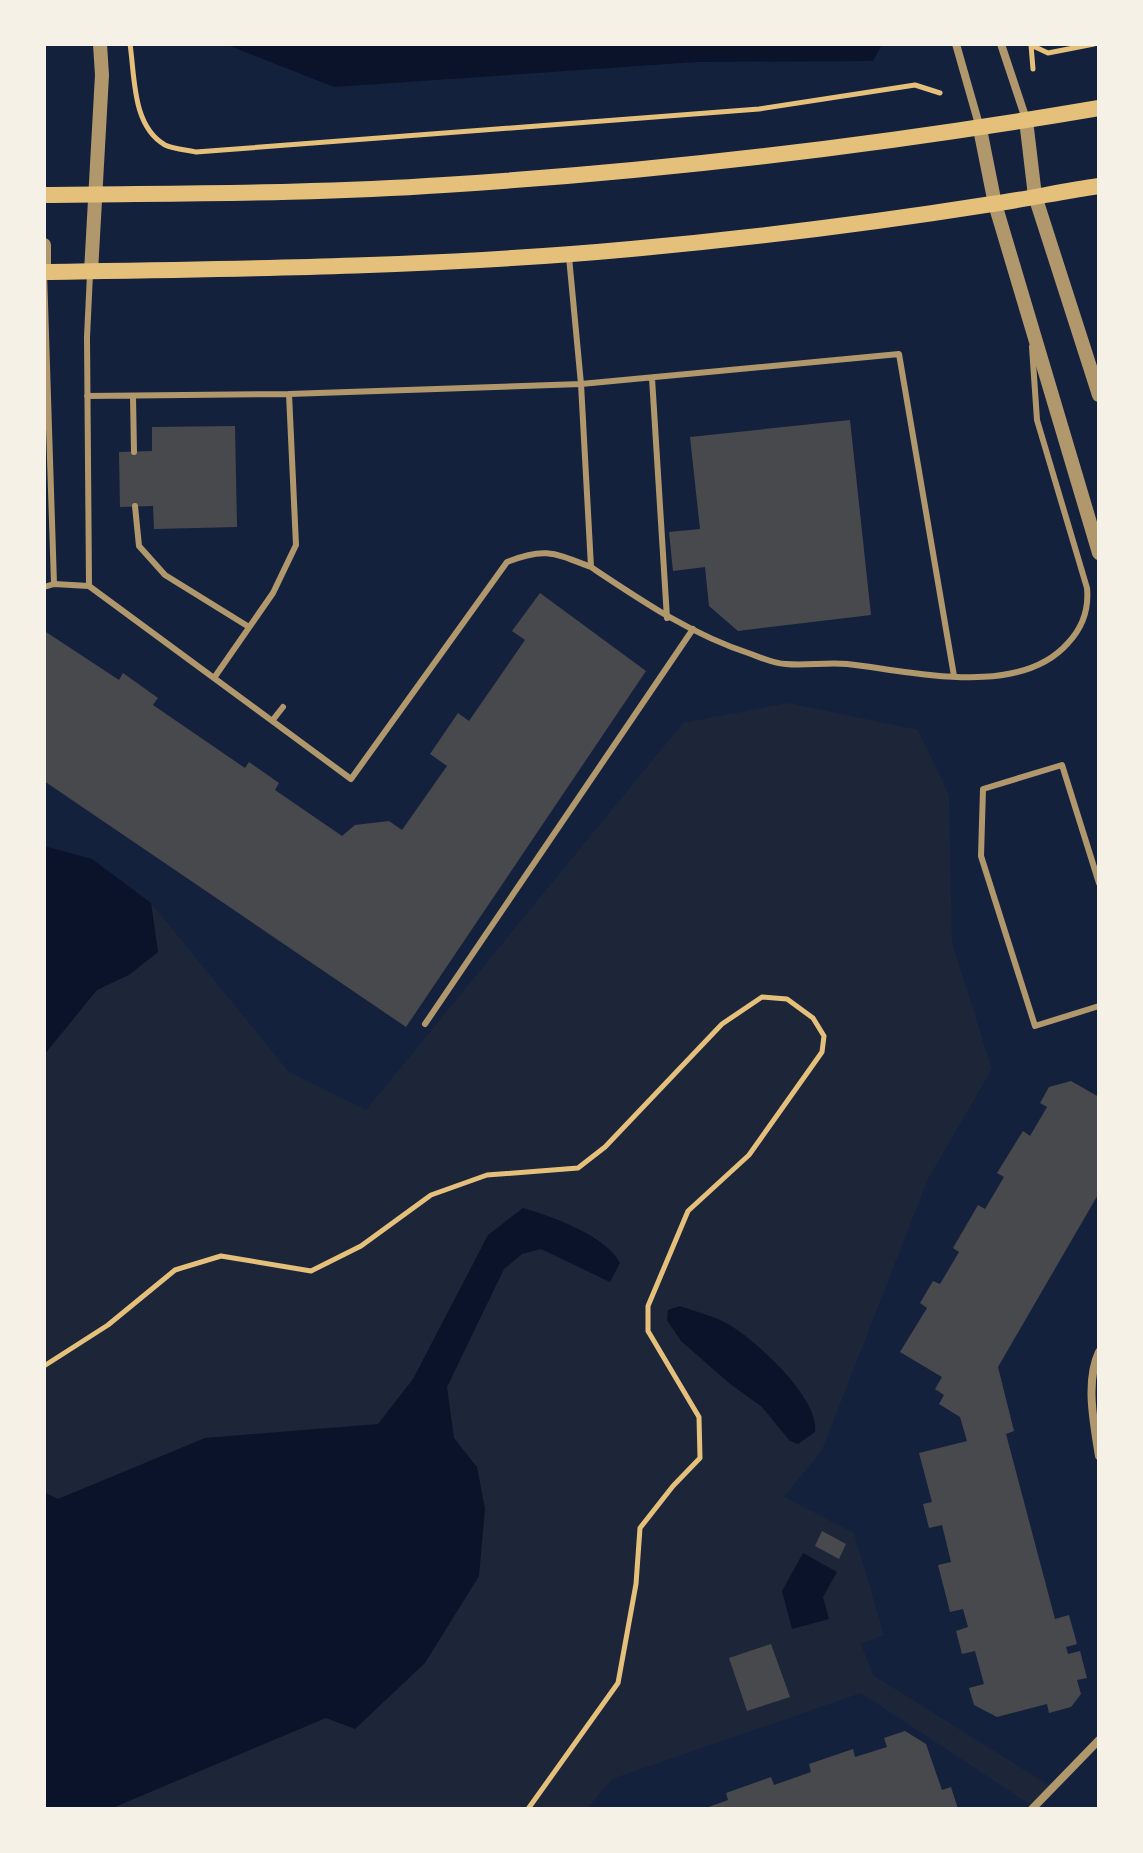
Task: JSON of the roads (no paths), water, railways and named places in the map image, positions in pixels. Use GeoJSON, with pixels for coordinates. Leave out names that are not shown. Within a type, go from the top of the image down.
{"type":"FeatureCollection","features":[{"type":"Feature","properties":{"kind":"main road"},"geometry":{"type":"LineString","coordinates":[[44,195],[262,192],[441,185],[618,171],[980,129],[1099,108]]}},
{"type":"Feature","properties":{"kind":"main road"},"geometry":{"type":"LineString","coordinates":[[44,272],[267,268],[568,254],[740,238],[995,204],[1099,186]]}},
{"type":"Feature","properties":{"kind":"street"},"geometry":{"type":"LineString","coordinates":[[91,272],[102,75],[100,44]]}},
{"type":"Feature","properties":{"kind":"street"},"geometry":{"type":"LineString","coordinates":[[956,44],[980,129],[995,204],[1099,553]]}},
{"type":"Feature","properties":{"kind":"street"},"geometry":{"type":"LineString","coordinates":[[1001,44],[1026,120],[1035,196],[1099,395]]}},
{"type":"Feature","properties":{"kind":"street"},"geometry":{"type":"LineString","coordinates":[[44,245],[44,272]]}},
{"type":"Feature","properties":{"kind":"street"},"geometry":{"type":"LineString","coordinates":[[1099,1352],[1094,1363],[1099,1456]]}},
{"type":"Feature","properties":{"kind":"street"},"geometry":{"type":"LineString","coordinates":[[1032,1809],[1099,1740]]}},
{"type":"Feature","properties":{"kind":"lane"},"geometry":{"type":"LineString","coordinates":[[568,254],[581,384],[591,567]]}},
{"type":"Feature","properties":{"kind":"lane"},"geometry":{"type":"LineString","coordinates":[[44,272],[54,584]]}},
{"type":"Feature","properties":{"kind":"lane"},"geometry":{"type":"LineString","coordinates":[[89,586],[87,396],[91,272]]}},
{"type":"Feature","properties":{"kind":"lane"},"geometry":{"type":"LineString","coordinates":[[44,587],[54,584],[89,586],[351,779],[507,562],[531,552],[557,554],[591,567],[667,618],[784,665],[830,662],[954,676],[1004,676],[1034,667],[1059,654],[1077,634],[1089,607],[1087,588],[1037,420],[1031,323]]}},
{"type":"Feature","properties":{"kind":"lane"},"geometry":{"type":"LineString","coordinates":[[87,396],[289,394],[581,384],[899,354],[954,676]]}},
{"type":"Feature","properties":{"kind":"lane"},"geometry":{"type":"LineString","coordinates":[[652,378],[667,618]]}},
{"type":"Feature","properties":{"kind":"lane"},"geometry":{"type":"LineString","coordinates":[[214,678],[273,593],[296,545],[289,394]]}},
{"type":"Feature","properties":{"kind":"lane"},"geometry":{"type":"LineString","coordinates":[[133,397],[134,452]]}},
{"type":"Feature","properties":{"kind":"lane"},"geometry":{"type":"LineString","coordinates":[[135,506],[139,546],[165,575],[249,627]]}},
{"type":"Feature","properties":{"kind":"lane"},"geometry":{"type":"LineString","coordinates":[[425,1024],[693,629]]}},
{"type":"Feature","properties":{"kind":"lane"},"geometry":{"type":"LineString","coordinates":[[272,721],[283,707]]}},
{"type":"Feature","properties":{"kind":"lane"},"geometry":{"type":"LineString","coordinates":[[1099,883],[1062,765],[983,789],[981,856],[1035,1026],[1099,1006]]}}]}
